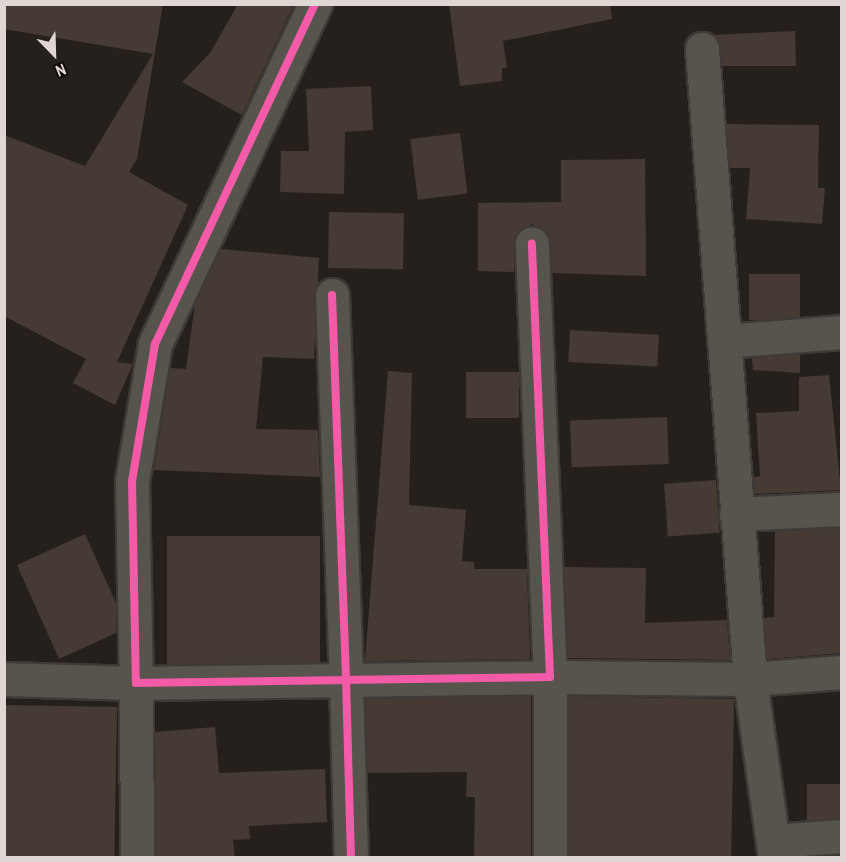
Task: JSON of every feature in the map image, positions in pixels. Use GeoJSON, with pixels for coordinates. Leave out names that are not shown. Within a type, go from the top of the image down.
{"type":"FeatureCollection","features":[{"type":"Feature","properties":{"kind":"street"},"geometry":{"type":"LineString","coordinates":[[137,858],[132,481],[155,344],[315,4]]}},
{"type":"Feature","properties":{"kind":"street"},"geometry":{"type":"LineString","coordinates":[[702,49],[750,679],[775,849],[842,836]]}},
{"type":"Feature","properties":{"kind":"street"},"geometry":{"type":"LineString","coordinates":[[532,243],[550,677],[550,858]]}},
{"type":"Feature","properties":{"kind":"street"},"geometry":{"type":"LineString","coordinates":[[332,296],[351,858]]}},
{"type":"Feature","properties":{"kind":"street"},"geometry":{"type":"LineString","coordinates":[[725,341],[842,332]]}},
{"type":"Feature","properties":{"kind":"street"},"geometry":{"type":"LineString","coordinates":[[736,514],[842,509]]}},
{"type":"Feature","properties":{"kind":"street"},"geometry":{"type":"LineString","coordinates":[[4,679],[136,683],[550,677],[750,679],[842,672]]}},
{"type":"Feature","properties":{"kind":"building"},"geometry":{"type":"Polygon","coordinates":[[[4,4],[163,4],[137,159],[129,172],[188,205],[117,362],[133,364],[115,405],[73,383],[86,359],[4,316],[4,135],[85,166],[153,54],[4,29],[4,4]]]}},
{"type":"Feature","properties":{"kind":"building"},"geometry":{"type":"Polygon","coordinates":[[[238,4],[294,4],[242,115],[182,82],[210,53],[238,4]]]}},
{"type":"Feature","properties":{"kind":"building"},"geometry":{"type":"Polygon","coordinates":[[[449,4],[610,4],[612,19],[503,41],[507,68],[502,68],[502,81],[460,86],[449,4]]]}},
{"type":"Feature","properties":{"kind":"building"},"geometry":{"type":"Polygon","coordinates":[[[795,31],[796,66],[722,66],[713,35],[795,31]]]}},
{"type":"Feature","properties":{"kind":"building"},"geometry":{"type":"Polygon","coordinates":[[[371,86],[373,130],[345,132],[344,194],[280,192],[281,151],[309,151],[306,89],[371,86]]]}},
{"type":"Feature","properties":{"kind":"building"},"geometry":{"type":"Polygon","coordinates":[[[726,124],[819,125],[818,188],[825,188],[822,224],[746,219],[750,168],[730,168],[726,124]]]}},
{"type":"Feature","properties":{"kind":"building"},"geometry":{"type":"Polygon","coordinates":[[[460,133],[467,194],[418,200],[410,139],[460,133]]]}},
{"type":"Feature","properties":{"kind":"building"},"geometry":{"type":"Polygon","coordinates":[[[645,159],[646,276],[552,273],[548,233],[532,224],[515,235],[514,272],[478,271],[478,203],[561,202],[561,160],[645,159]]]}},
{"type":"Feature","properties":{"kind":"building"},"geometry":{"type":"Polygon","coordinates":[[[329,212],[404,213],[403,269],[328,268],[329,212]]]}},
{"type":"Feature","properties":{"kind":"building"},"geometry":{"type":"Polygon","coordinates":[[[221,249],[319,258],[314,359],[263,357],[256,429],[318,430],[320,477],[154,470],[170,368],[186,369],[195,304],[221,249]]]}},
{"type":"Feature","properties":{"kind":"building"},"geometry":{"type":"Polygon","coordinates":[[[749,274],[800,274],[800,320],[749,320],[749,274]]]}},
{"type":"Feature","properties":{"kind":"building"},"geometry":{"type":"Polygon","coordinates":[[[570,330],[659,335],[657,367],[568,362],[570,330]]]}},
{"type":"Feature","properties":{"kind":"building"},"geometry":{"type":"Polygon","coordinates":[[[800,354],[800,373],[753,370],[752,358],[800,354]]]}},
{"type":"Feature","properties":{"kind":"building"},"geometry":{"type":"Polygon","coordinates":[[[388,371],[412,373],[409,505],[466,510],[462,561],[474,562],[474,569],[527,569],[530,659],[365,661],[388,371]]]}},
{"type":"Feature","properties":{"kind":"building"},"geometry":{"type":"Polygon","coordinates":[[[466,372],[519,372],[519,418],[466,418],[466,372]]]}},
{"type":"Feature","properties":{"kind":"building"},"geometry":{"type":"Polygon","coordinates":[[[829,375],[841,490],[755,494],[753,477],[760,476],[756,413],[799,411],[799,377],[829,375]]]}},
{"type":"Feature","properties":{"kind":"building"},"geometry":{"type":"Polygon","coordinates":[[[667,417],[669,464],[572,467],[570,420],[667,417]]]}},
{"type":"Feature","properties":{"kind":"building"},"geometry":{"type":"Polygon","coordinates":[[[716,480],[720,533],[668,536],[664,484],[716,480]]]}},
{"type":"Feature","properties":{"kind":"building"},"geometry":{"type":"Polygon","coordinates":[[[842,528],[842,653],[767,659],[764,618],[774,617],[775,531],[842,528]]]}},
{"type":"Feature","properties":{"kind":"building"},"geometry":{"type":"Polygon","coordinates":[[[85,534],[116,603],[116,633],[59,659],[17,565],[85,534]]]}},
{"type":"Feature","properties":{"kind":"building"},"geometry":{"type":"Polygon","coordinates":[[[167,536],[320,536],[320,664],[167,664],[167,536]]]}},
{"type":"Feature","properties":{"kind":"building"},"geometry":{"type":"Polygon","coordinates":[[[564,567],[646,568],[645,623],[727,620],[730,660],[568,658],[564,567]]]}},
{"type":"Feature","properties":{"kind":"building"},"geometry":{"type":"Polygon","coordinates":[[[531,696],[531,858],[474,858],[475,797],[466,797],[467,772],[367,773],[365,698],[531,696]]]}},
{"type":"Feature","properties":{"kind":"building"},"geometry":{"type":"Polygon","coordinates":[[[569,696],[734,699],[731,858],[566,858],[569,696]]]}},
{"type":"Feature","properties":{"kind":"building"},"geometry":{"type":"Polygon","coordinates":[[[4,705],[117,707],[114,858],[4,858],[4,705]]]}},
{"type":"Feature","properties":{"kind":"building"},"geometry":{"type":"Polygon","coordinates":[[[215,727],[219,773],[325,769],[327,822],[249,826],[250,839],[233,840],[235,858],[156,858],[155,732],[215,727]]]}},
{"type":"Feature","properties":{"kind":"building"},"geometry":{"type":"Polygon","coordinates":[[[807,784],[842,784],[842,820],[807,820],[807,784]]]}},
{"type":"Feature","properties":{"kind":"cycle path"},"geometry":{"type":"LineString","coordinates":[[315,4],[155,344],[132,481],[136,683],[346,680],[351,858]]}},
{"type":"Feature","properties":{"kind":"cycle path"},"geometry":{"type":"LineString","coordinates":[[332,295],[346,680],[550,677],[532,243]]}}]}
